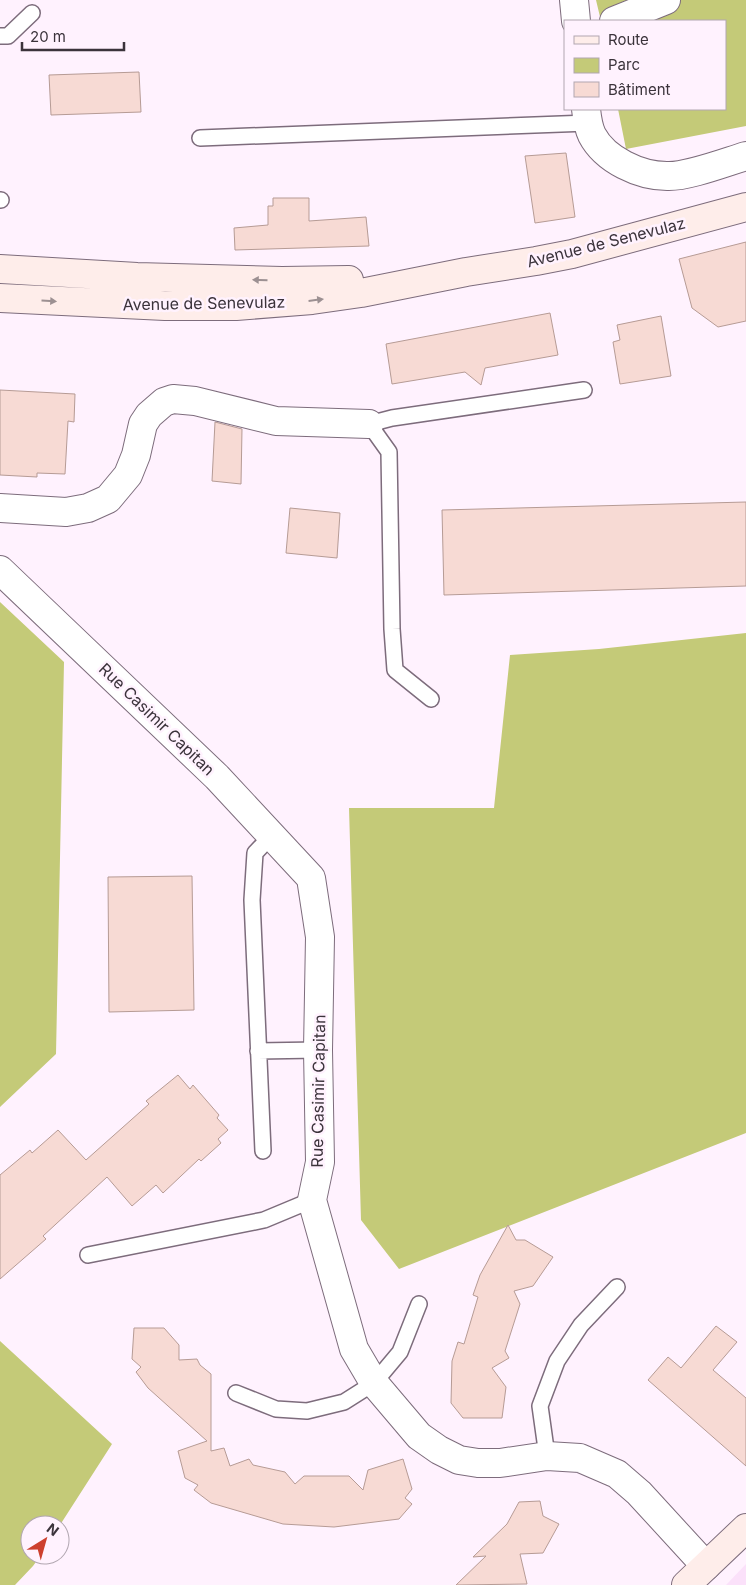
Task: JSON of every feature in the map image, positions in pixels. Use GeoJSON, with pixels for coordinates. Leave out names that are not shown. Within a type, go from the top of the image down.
{"type":"FeatureCollection","features":[{"type":"Feature","properties":{"kind":"main road","name":"Avenue de Senevulaz"},"geometry":{"type":"LineString","coordinates":[[0,298],[134,305],[236,306],[312,300],[351,295],[466,272],[572,254],[746,207]]}},
{"type":"Feature","properties":{"kind":"main road","name":"Avenue de Senevulaz"},"geometry":{"type":"LineString","coordinates":[[0,269],[137,277],[282,281],[364,280],[466,272]]}},
{"type":"Feature","properties":{"kind":"main road"},"geometry":{"type":"LineString","coordinates":[[686,1585],[746,1528]]}},
{"type":"Feature","properties":{"kind":"street"},"geometry":{"type":"LineString","coordinates":[[574,0],[576,20]]}},
{"type":"Feature","properties":{"kind":"street"},"geometry":{"type":"LineString","coordinates":[[616,20],[666,0]]}},
{"type":"Feature","properties":{"kind":"street"},"geometry":{"type":"LineString","coordinates":[[587,116],[597,143],[625,164],[645,172],[668,176],[681,174],[746,156]]}},
{"type":"Feature","properties":{"kind":"street"},"geometry":{"type":"LineString","coordinates":[[0,508],[66,512],[88,508],[108,499],[123,482],[133,465],[143,424],[149,415],[164,402],[173,399],[195,401],[276,421],[369,424]]}},
{"type":"Feature","properties":{"kind":"street","name":"Rue Casimir Capitan"},"geometry":{"type":"LineString","coordinates":[[0,570],[217,776],[311,878],[320,938],[318,1050],[320,1162],[312,1200],[354,1348],[374,1383],[419,1436],[438,1450],[459,1460],[478,1463],[500,1463],[547,1456],[580,1458],[617,1474],[639,1493],[706,1566]]}},
{"type":"Feature","properties":{"kind":"lane"},"geometry":{"type":"LineString","coordinates":[[0,36],[8,36],[32,13]]}},
{"type":"Feature","properties":{"kind":"lane"},"geometry":{"type":"LineString","coordinates":[[200,138],[587,116]]}},
{"type":"Feature","properties":{"kind":"lane"},"geometry":{"type":"LineString","coordinates":[[430,699],[395,670],[392,629],[389,452],[369,424],[392,418],[584,390]]}},
{"type":"Feature","properties":{"kind":"lane"},"geometry":{"type":"LineString","coordinates":[[263,1151],[252,900],[255,853],[272,835]]}},
{"type":"Feature","properties":{"kind":"lane"},"geometry":{"type":"LineString","coordinates":[[258,1051],[318,1050]]}},
{"type":"Feature","properties":{"kind":"lane"},"geometry":{"type":"LineString","coordinates":[[88,1255],[264,1220],[312,1200]]}},
{"type":"Feature","properties":{"kind":"lane"},"geometry":{"type":"LineString","coordinates":[[547,1456],[540,1406],[558,1361],[581,1326],[618,1287]]}},
{"type":"Feature","properties":{"kind":"lane"},"geometry":{"type":"LineString","coordinates":[[236,1393],[276,1408],[307,1411],[344,1402],[374,1383],[400,1352],[419,1304]]}},
{"type":"Feature","properties":{"kind":"shaded area"},"geometry":{"type":"Polygon","coordinates":[[[746,1564],[746,1585],[726,1585],[746,1564]]]}},
{"type":"Feature","properties":{"kind":"green space"},"geometry":{"type":"Polygon","coordinates":[[[596,0],[746,0],[746,126],[626,149],[618,110],[726,110],[726,20],[601,20],[596,0]]]}},
{"type":"Feature","properties":{"kind":"green space"},"geometry":{"type":"Polygon","coordinates":[[[0,602],[64,662],[56,1054],[0,1107],[0,602]]]}},
{"type":"Feature","properties":{"kind":"green space"},"geometry":{"type":"Polygon","coordinates":[[[746,633],[746,1133],[399,1269],[361,1220],[349,808],[494,808],[510,655],[599,649],[746,633]]]}},
{"type":"Feature","properties":{"kind":"green space"},"geometry":{"type":"Polygon","coordinates":[[[0,1341],[112,1444],[66,1515],[20,1515],[20,1565],[34,1565],[15,1585],[0,1585],[0,1341]]]}},
{"type":"Feature","properties":{"kind":"building"},"geometry":{"type":"Polygon","coordinates":[[[139,72],[141,112],[51,115],[49,75],[139,72]]]}},
{"type":"Feature","properties":{"kind":"building"},"geometry":{"type":"Polygon","coordinates":[[[566,153],[575,217],[535,223],[525,156],[566,153]]]}},
{"type":"Feature","properties":{"kind":"building"},"geometry":{"type":"Polygon","coordinates":[[[273,198],[309,198],[309,221],[366,217],[369,246],[235,250],[234,228],[268,225],[268,206],[273,206],[273,198]]]}},
{"type":"Feature","properties":{"kind":"building"},"geometry":{"type":"Polygon","coordinates":[[[746,242],[746,321],[718,327],[692,308],[679,259],[746,242]]]}},
{"type":"Feature","properties":{"kind":"building"},"geometry":{"type":"Polygon","coordinates":[[[550,313],[558,355],[485,368],[481,385],[465,372],[392,384],[386,344],[550,313]]]}},
{"type":"Feature","properties":{"kind":"building"},"geometry":{"type":"Polygon","coordinates":[[[661,316],[671,376],[620,384],[613,342],[620,340],[617,325],[661,316]]]}},
{"type":"Feature","properties":{"kind":"building"},"geometry":{"type":"Polygon","coordinates":[[[0,390],[75,394],[74,422],[68,421],[65,474],[37,473],[37,477],[0,475],[0,390]]]}},
{"type":"Feature","properties":{"kind":"building"},"geometry":{"type":"Polygon","coordinates":[[[215,422],[242,429],[241,484],[212,481],[215,422]]]}},
{"type":"Feature","properties":{"kind":"building"},"geometry":{"type":"Polygon","coordinates":[[[746,502],[746,586],[444,595],[442,510],[746,502]]]}},
{"type":"Feature","properties":{"kind":"building"},"geometry":{"type":"Polygon","coordinates":[[[290,508],[340,513],[337,558],[286,553],[290,508]]]}},
{"type":"Feature","properties":{"kind":"building"},"geometry":{"type":"Polygon","coordinates":[[[192,876],[194,1010],[109,1012],[108,877],[192,876]]]}},
{"type":"Feature","properties":{"kind":"building"},"geometry":{"type":"Polygon","coordinates":[[[178,1075],[190,1089],[193,1085],[219,1115],[217,1118],[228,1130],[218,1139],[221,1143],[201,1161],[199,1159],[163,1193],[156,1185],[132,1206],[107,1177],[43,1236],[46,1239],[0,1279],[0,1175],[30,1150],[32,1153],[58,1130],[86,1160],[149,1104],[146,1101],[178,1075]]]}},
{"type":"Feature","properties":{"kind":"building"},"geometry":{"type":"Polygon","coordinates":[[[508,1225],[516,1240],[525,1240],[553,1257],[533,1286],[514,1291],[520,1304],[505,1351],[509,1358],[492,1368],[506,1387],[502,1418],[463,1418],[451,1403],[452,1361],[458,1342],[464,1344],[478,1297],[473,1295],[480,1275],[508,1225]]]}},
{"type":"Feature","properties":{"kind":"building"},"geometry":{"type":"Polygon","coordinates":[[[716,1326],[737,1342],[713,1370],[746,1398],[746,1466],[648,1380],[668,1357],[681,1368],[716,1326]]]}},
{"type":"Feature","properties":{"kind":"building"},"geometry":{"type":"Polygon","coordinates":[[[134,1328],[164,1328],[179,1345],[179,1360],[197,1359],[200,1365],[211,1374],[211,1451],[224,1448],[230,1466],[249,1459],[253,1465],[285,1472],[295,1484],[304,1476],[349,1476],[363,1490],[368,1470],[403,1459],[412,1489],[405,1498],[412,1504],[399,1519],[334,1527],[283,1524],[211,1503],[194,1490],[198,1485],[185,1478],[178,1451],[207,1441],[148,1388],[136,1372],[141,1367],[132,1359],[134,1328]]]}},
{"type":"Feature","properties":{"kind":"building"},"geometry":{"type":"Polygon","coordinates":[[[540,1501],[543,1516],[559,1524],[543,1553],[520,1554],[527,1584],[456,1585],[486,1556],[473,1557],[507,1524],[519,1502],[540,1501]]]}}]}
